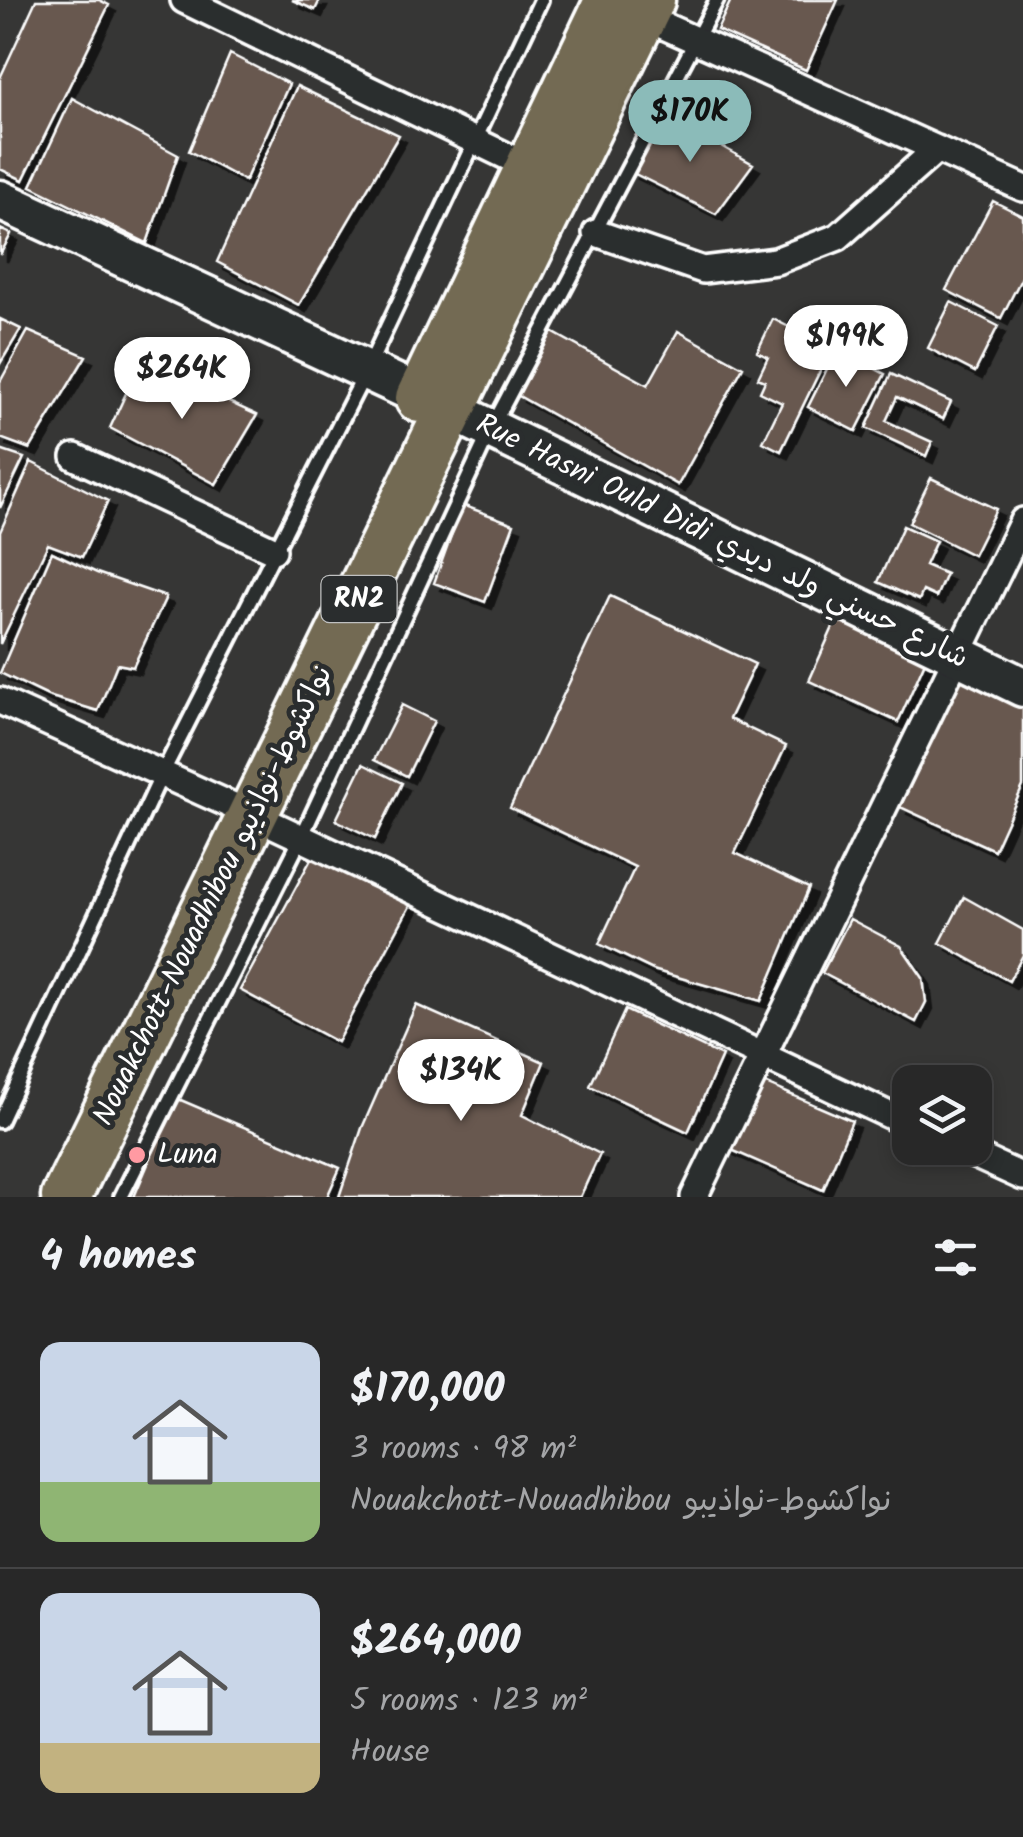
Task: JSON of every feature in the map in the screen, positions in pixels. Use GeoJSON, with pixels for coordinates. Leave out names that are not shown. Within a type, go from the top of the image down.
{"type":"FeatureCollection","features":[{"type":"Feature","properties":{"kind":"highway","name":"Nouakchott-Nouadhibou نواكشوط-نواذيبو"},"geometry":{"type":"LineString","coordinates":[[455,412],[529,167],[634,5]]}},
{"type":"Feature","properties":{"kind":"highway","name":"Nouakchott-Nouadhibou نواكشوط-نواذيبو"},"geometry":{"type":"LineString","coordinates":[[32,1197],[238,808],[455,412],[634,5]]}},
{"type":"Feature","properties":{"kind":"highway","name":"Nouakchott-Nouadhibou نواكشوط-نواذيبو"},"geometry":{"type":"LineString","coordinates":[[66,1197],[238,808]]}},
{"type":"Feature","properties":{"kind":"street"},"geometry":{"type":"LineString","coordinates":[[184,0],[529,167]]}},
{"type":"Feature","properties":{"kind":"street"},"geometry":{"type":"LineString","coordinates":[[634,5],[697,41],[1023,188]]}},
{"type":"Feature","properties":{"kind":"street"},"geometry":{"type":"LineString","coordinates":[[596,233],[702,270],[776,261],[838,237],[937,150]]}},
{"type":"Feature","properties":{"kind":"street","name":"Rue Hasni Ould Didi شارع حسني ولد ديدي"},"geometry":{"type":"LineString","coordinates":[[0,200],[455,412],[1023,687]]}},
{"type":"Feature","properties":{"kind":"street"},"geometry":{"type":"LineString","coordinates":[[75,457],[273,550]]}},
{"type":"Feature","properties":{"kind":"street"},"geometry":{"type":"LineString","coordinates":[[694,1197],[1023,520]]}},
{"type":"Feature","properties":{"kind":"street"},"geometry":{"type":"LineString","coordinates":[[0,701],[238,808],[892,1117]]}},
{"type":"Feature","properties":{"kind":"street"},"geometry":{"type":"LineString","coordinates":[[992,1163],[1023,1177]]}},
{"type":"Feature","properties":{"kind":"lane"},"geometry":{"type":"LineString","coordinates":[[0,1121],[160,776],[366,372],[542,0]]}},
{"type":"Feature","properties":{"kind":"lane"},"geometry":{"type":"LineString","coordinates":[[121,1197],[301,838],[455,412],[596,233],[717,0]]}},
{"type":"Feature","properties":{"kind":"building"},"geometry":{"type":"Polygon","coordinates":[[[36,0],[99,0],[109,5],[23,180],[0,169],[0,78],[36,0]]]}},
{"type":"Feature","properties":{"kind":"building"},"geometry":{"type":"Polygon","coordinates":[[[292,0],[320,0],[315,10],[292,0]]]}},
{"type":"Feature","properties":{"kind":"building"},"geometry":{"type":"Polygon","coordinates":[[[731,0],[838,0],[806,70],[717,30],[731,0]]]}},
{"type":"Feature","properties":{"kind":"building"},"geometry":{"type":"Polygon","coordinates":[[[230,54],[289,84],[245,181],[189,151],[230,54]]]}},
{"type":"Feature","properties":{"kind":"building"},"geometry":{"type":"Polygon","coordinates":[[[297,86],[399,135],[299,305],[217,262],[297,86]]]}},
{"type":"Feature","properties":{"kind":"building"},"geometry":{"type":"Polygon","coordinates":[[[72,98],[178,155],[147,243],[31,186],[72,98]]]}},
{"type":"Feature","properties":{"kind":"building"},"geometry":{"type":"Polygon","coordinates":[[[660,112],[753,164],[716,214],[631,172],[660,112]]]}},
{"type":"Feature","properties":{"kind":"building"},"geometry":{"type":"Polygon","coordinates":[[[993,201],[1023,216],[1023,275],[1001,318],[946,290],[993,201]]]}},
{"type":"Feature","properties":{"kind":"building"},"geometry":{"type":"Polygon","coordinates":[[[0,229],[11,234],[0,255],[0,229]]]}},
{"type":"Feature","properties":{"kind":"building"},"geometry":{"type":"Polygon","coordinates":[[[951,302],[998,326],[975,372],[928,348],[951,302]]]}},
{"type":"Feature","properties":{"kind":"building"},"geometry":{"type":"Polygon","coordinates":[[[0,319],[21,329],[0,364],[0,319]]]}},
{"type":"Feature","properties":{"kind":"building"},"geometry":{"type":"Polygon","coordinates":[[[773,319],[831,348],[781,451],[763,442],[782,403],[760,392],[765,381],[758,378],[768,357],[757,352],[773,319]]]}},
{"type":"Feature","properties":{"kind":"building"},"geometry":{"type":"Polygon","coordinates":[[[28,331],[86,356],[30,449],[0,438],[0,382],[28,331]]]}},
{"type":"Feature","properties":{"kind":"building"},"geometry":{"type":"Polygon","coordinates":[[[678,331],[743,367],[678,485],[517,395],[552,332],[648,385],[678,331]]]}},
{"type":"Feature","properties":{"kind":"building"},"geometry":{"type":"Polygon","coordinates":[[[837,349],[885,374],[856,431],[808,407],[837,349]]]}},
{"type":"Feature","properties":{"kind":"building"},"geometry":{"type":"Polygon","coordinates":[[[141,361],[257,415],[216,484],[110,428],[141,361]]]}},
{"type":"Feature","properties":{"kind":"building"},"geometry":{"type":"Polygon","coordinates":[[[891,374],[951,402],[943,419],[897,397],[886,421],[932,442],[926,456],[866,428],[891,374]]]}},
{"type":"Feature","properties":{"kind":"building"},"geometry":{"type":"Polygon","coordinates":[[[0,450],[24,458],[0,508],[0,450]]]}},
{"type":"Feature","properties":{"kind":"building"},"geometry":{"type":"Polygon","coordinates":[[[31,462],[108,501],[82,557],[48,544],[0,644],[0,532],[31,462]]]}},
{"type":"Feature","properties":{"kind":"building"},"geometry":{"type":"Polygon","coordinates":[[[931,478],[996,509],[973,555],[909,523],[931,478]]]}},
{"type":"Feature","properties":{"kind":"building"},"geometry":{"type":"Polygon","coordinates":[[[462,505],[514,524],[485,602],[434,583],[462,505]]]}},
{"type":"Feature","properties":{"kind":"building"},"geometry":{"type":"Polygon","coordinates":[[[903,526],[936,541],[925,565],[946,574],[936,597],[923,591],[919,600],[878,582],[903,526]]]}},
{"type":"Feature","properties":{"kind":"building"},"geometry":{"type":"Polygon","coordinates":[[[52,552],[97,573],[166,597],[133,667],[117,664],[98,711],[48,696],[0,673],[52,552]]]}},
{"type":"Feature","properties":{"kind":"building"},"geometry":{"type":"Polygon","coordinates":[[[610,596],[755,664],[729,719],[786,746],[735,853],[809,888],[761,1001],[653,970],[599,944],[635,867],[510,808],[610,596]]]}},
{"type":"Feature","properties":{"kind":"building"},"geometry":{"type":"Polygon","coordinates":[[[838,616],[927,657],[898,722],[809,681],[838,616]]]}},
{"type":"Feature","properties":{"kind":"building"},"geometry":{"type":"Polygon","coordinates":[[[959,679],[1023,708],[1023,786],[994,850],[900,807],[959,679]]]}},
{"type":"Feature","properties":{"kind":"building"},"geometry":{"type":"Polygon","coordinates":[[[402,705],[434,721],[407,776],[374,760],[402,705]]]}},
{"type":"Feature","properties":{"kind":"building"},"geometry":{"type":"Polygon","coordinates":[[[363,764],[402,783],[375,839],[336,820],[363,764]]]}},
{"type":"Feature","properties":{"kind":"building"},"geometry":{"type":"Polygon","coordinates":[[[315,852],[411,904],[337,1042],[240,990],[315,852]]]}},
{"type":"Feature","properties":{"kind":"building"},"geometry":{"type":"Polygon","coordinates":[[[964,897],[1023,930],[1023,955],[1009,981],[940,943],[964,897]]]}},
{"type":"Feature","properties":{"kind":"building"},"geometry":{"type":"Polygon","coordinates":[[[850,919],[901,946],[923,978],[926,1002],[916,1022],[822,973],[850,919]]]}},
{"type":"Feature","properties":{"kind":"building"},"geometry":{"type":"Polygon","coordinates":[[[416,1005],[544,1062],[522,1115],[600,1154],[580,1197],[339,1197],[362,1128],[416,1005]]]}},
{"type":"Feature","properties":{"kind":"building"},"geometry":{"type":"Polygon","coordinates":[[[625,1010],[722,1056],[688,1132],[590,1086],[625,1010]]]}},
{"type":"Feature","properties":{"kind":"building"},"geometry":{"type":"Polygon","coordinates":[[[757,1080],[852,1121],[823,1190],[727,1148],[757,1080]]]}},
{"type":"Feature","properties":{"kind":"building"},"geometry":{"type":"Polygon","coordinates":[[[176,1098],[340,1168],[327,1197],[134,1197],[176,1098]]]}},
{"type":"Feature","properties":{"kind":"place","name":"Luna"},"geometry":{"type":"Point","coordinates":[137,1155]}}]}
